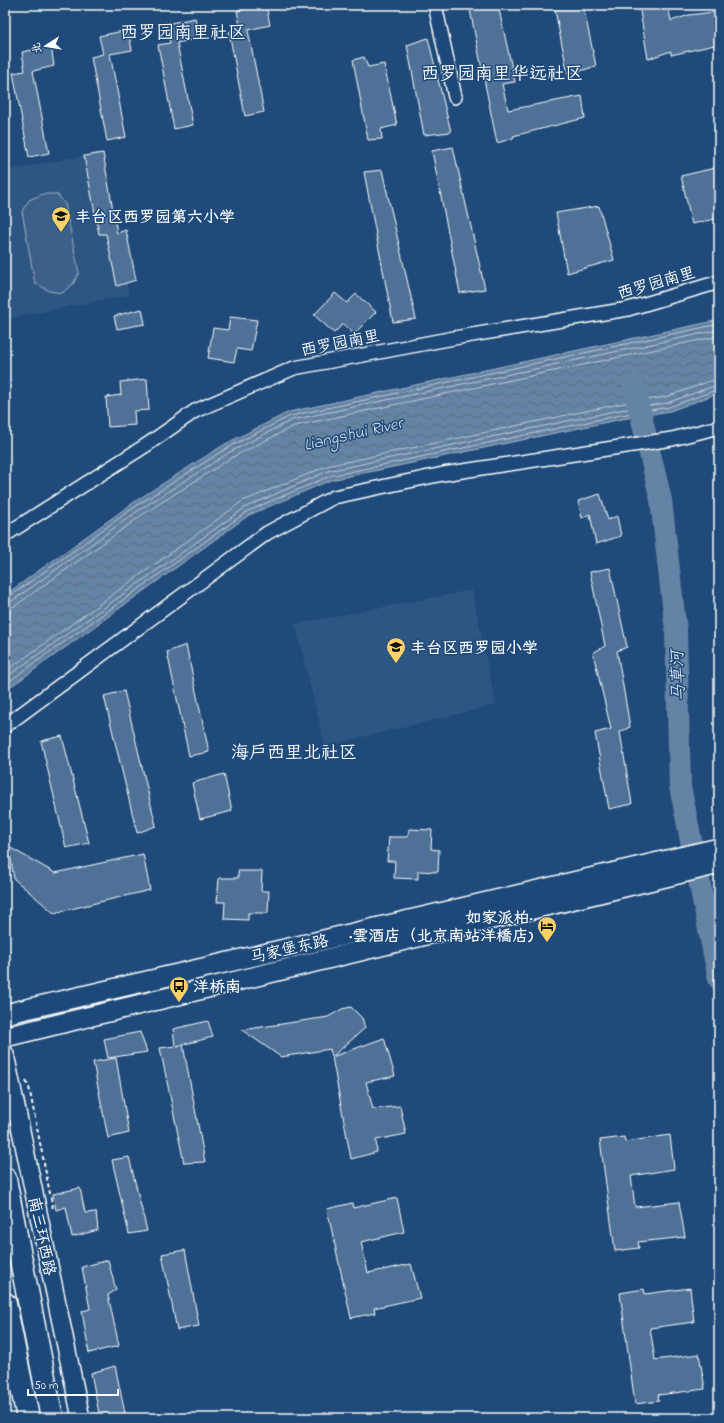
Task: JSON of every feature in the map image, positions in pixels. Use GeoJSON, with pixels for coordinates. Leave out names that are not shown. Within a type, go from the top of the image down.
{"type":"FeatureCollection","features":[{"type":"Feature","properties":{"kind":"highway"},"geometry":{"type":"LineString","coordinates":[[5,1179],[52,1418]]}},
{"type":"Feature","properties":{"kind":"highway"},"geometry":{"type":"LineString","coordinates":[[5,1304],[28,1418]]}},
{"type":"Feature","properties":{"kind":"main road"},"geometry":{"type":"LineString","coordinates":[[641,874],[719,848]]}},
{"type":"Feature","properties":{"kind":"main road"},"geometry":{"type":"LineString","coordinates":[[641,874],[719,864]]}},
{"type":"Feature","properties":{"kind":"main road","name":"马家堡东路"},"geometry":{"type":"LineString","coordinates":[[5,1014],[641,874]]}},
{"type":"Feature","properties":{"kind":"main road","name":"马家堡东路"},"geometry":{"type":"LineString","coordinates":[[5,1037],[641,874]]}},
{"type":"Feature","properties":{"kind":"street"},"geometry":{"type":"LineString","coordinates":[[436,5],[454,97]]}},
{"type":"Feature","properties":{"kind":"street","name":"西罗园南里"},"geometry":{"type":"LineString","coordinates":[[5,535],[148,444],[195,411],[294,368],[454,338],[628,309],[719,282]]}},
{"type":"Feature","properties":{"kind":"street"},"geometry":{"type":"LineString","coordinates":[[5,726],[267,533],[334,497],[443,474],[672,439],[719,427]]}},
{"type":"Feature","properties":{"kind":"street","name":"南三环西路"},"geometry":{"type":"LineString","coordinates":[[5,1054],[81,1418]]}},
{"type":"Feature","properties":{"kind":"shaded area","name":"丰台区西罗园第六小学"},"geometry":{"type":"Polygon","coordinates":[[[101,152],[129,295],[5,319],[5,171],[101,152]]]}},
{"type":"Feature","properties":{"kind":"shaded area"},"geometry":{"type":"Polygon","coordinates":[[[43,194],[57,194],[65,204],[79,273],[73,284],[62,293],[49,291],[35,284],[22,211],[29,200],[43,194]]]}},
{"type":"Feature","properties":{"kind":"shaded area","name":"丰台区西罗园小学"},"geometry":{"type":"Polygon","coordinates":[[[472,590],[496,705],[325,746],[295,624],[472,590]]]}},
{"type":"Feature","properties":{"kind":"water","name":"Liangshui River"},"geometry":{"type":"Polygon","coordinates":[[[719,320],[719,393],[670,411],[622,419],[331,480],[249,515],[16,683],[5,689],[5,595],[137,500],[225,444],[289,412],[719,320]]]}},
{"type":"Feature","properties":{"kind":"building"},"geometry":{"type":"Polygon","coordinates":[[[266,5],[270,25],[248,30],[264,112],[245,116],[229,32],[241,30],[237,11],[266,5]]]}},
{"type":"Feature","properties":{"kind":"building"},"geometry":{"type":"Polygon","coordinates":[[[469,5],[498,5],[515,82],[502,84],[508,110],[582,96],[585,118],[513,136],[514,138],[497,143],[469,5]]]}},
{"type":"Feature","properties":{"kind":"building"},"geometry":{"type":"Polygon","coordinates":[[[554,5],[583,5],[596,66],[568,75],[554,5]]]}},
{"type":"Feature","properties":{"kind":"building"},"geometry":{"type":"Polygon","coordinates":[[[639,5],[668,5],[671,21],[689,15],[714,12],[719,44],[671,55],[671,51],[648,59],[639,5]]]}},
{"type":"Feature","properties":{"kind":"building"},"geometry":{"type":"Polygon","coordinates":[[[195,18],[199,38],[177,43],[193,125],[174,129],[158,45],[170,43],[166,24],[195,18]]]}},
{"type":"Feature","properties":{"kind":"building"},"geometry":{"type":"Polygon","coordinates":[[[128,30],[132,50],[110,54],[126,137],[107,141],[91,57],[103,54],[99,36],[128,30]]]}},
{"type":"Feature","properties":{"kind":"building"},"geometry":{"type":"Polygon","coordinates":[[[428,38],[451,132],[424,135],[407,45],[428,38]]]}},
{"type":"Feature","properties":{"kind":"building"},"geometry":{"type":"Polygon","coordinates":[[[51,46],[54,66],[33,71],[49,153],[29,157],[13,73],[25,71],[22,52],[51,46]]]}},
{"type":"Feature","properties":{"kind":"building"},"geometry":{"type":"Polygon","coordinates":[[[364,57],[368,67],[384,64],[397,125],[381,129],[382,139],[368,140],[353,60],[364,57]]]}},
{"type":"Feature","properties":{"kind":"building"},"geometry":{"type":"Polygon","coordinates":[[[453,147],[485,289],[460,293],[432,151],[453,147]]]}},
{"type":"Feature","properties":{"kind":"building"},"geometry":{"type":"Polygon","coordinates":[[[103,153],[117,233],[126,230],[136,280],[117,286],[106,234],[99,234],[84,156],[103,153]]]}},
{"type":"Feature","properties":{"kind":"building"},"geometry":{"type":"Polygon","coordinates":[[[719,167],[719,218],[692,224],[681,176],[719,167]]]}},
{"type":"Feature","properties":{"kind":"building"},"geometry":{"type":"Polygon","coordinates":[[[382,170],[416,319],[393,322],[364,172],[382,170]]]}},
{"type":"Feature","properties":{"kind":"building"},"geometry":{"type":"Polygon","coordinates":[[[599,206],[614,260],[567,273],[556,213],[599,206]]]}},
{"type":"Feature","properties":{"kind":"building"},"geometry":{"type":"Polygon","coordinates":[[[335,293],[347,303],[356,294],[376,312],[354,334],[343,324],[334,333],[314,315],[335,293]]]}},
{"type":"Feature","properties":{"kind":"building"},"geometry":{"type":"Polygon","coordinates":[[[142,309],[145,324],[117,329],[114,316],[142,309]]]}},
{"type":"Feature","properties":{"kind":"building"},"geometry":{"type":"Polygon","coordinates":[[[230,317],[257,320],[251,351],[237,349],[234,362],[208,358],[213,328],[228,330],[230,317]]]}},
{"type":"Feature","properties":{"kind":"building"},"geometry":{"type":"Polygon","coordinates":[[[147,379],[149,410],[134,411],[135,425],[108,427],[106,397],[121,395],[120,382],[147,379]]]}},
{"type":"Feature","properties":{"kind":"building"},"geometry":{"type":"Polygon","coordinates":[[[600,494],[608,520],[617,516],[621,536],[596,544],[590,514],[582,518],[578,501],[600,494]]]}},
{"type":"Feature","properties":{"kind":"building"},"geometry":{"type":"Polygon","coordinates":[[[610,568],[627,647],[617,651],[630,727],[620,732],[632,804],[609,809],[595,733],[611,729],[593,653],[605,646],[590,572],[610,568]]]}},
{"type":"Feature","properties":{"kind":"building"},"geometry":{"type":"Polygon","coordinates":[[[186,645],[209,752],[189,756],[167,652],[186,645]]]}},
{"type":"Feature","properties":{"kind":"building"},"geometry":{"type":"Polygon","coordinates":[[[124,691],[156,826],[137,833],[104,696],[124,691]]]}},
{"type":"Feature","properties":{"kind":"building"},"geometry":{"type":"Polygon","coordinates":[[[62,736],[89,843],[66,848],[41,741],[62,736]]]}},
{"type":"Feature","properties":{"kind":"building"},"geometry":{"type":"Polygon","coordinates":[[[224,774],[232,811],[200,819],[192,783],[224,774]]]}},
{"type":"Feature","properties":{"kind":"building"},"geometry":{"type":"Polygon","coordinates":[[[409,829],[432,830],[431,849],[439,850],[438,872],[418,871],[418,879],[394,878],[395,861],[387,861],[389,837],[408,837],[409,829]]]}},
{"type":"Feature","properties":{"kind":"building"},"geometry":{"type":"Polygon","coordinates":[[[9,847],[55,873],[143,854],[150,890],[54,913],[14,879],[9,847]]]}},
{"type":"Feature","properties":{"kind":"building"},"geometry":{"type":"Polygon","coordinates":[[[238,871],[262,871],[261,891],[269,891],[268,913],[248,913],[248,920],[224,919],[225,902],[217,902],[219,878],[238,878],[238,871]]]}},
{"type":"Feature","properties":{"kind":"building"},"geometry":{"type":"Polygon","coordinates":[[[351,1007],[362,1018],[365,1028],[332,1057],[330,1049],[281,1057],[242,1030],[328,1017],[342,1009],[351,1007]]]}},
{"type":"Feature","properties":{"kind":"building"},"geometry":{"type":"Polygon","coordinates":[[[208,1021],[213,1037],[177,1046],[183,1045],[205,1162],[184,1163],[160,1048],[175,1046],[173,1029],[208,1021]]]}},
{"type":"Feature","properties":{"kind":"building"},"geometry":{"type":"Polygon","coordinates":[[[140,1032],[147,1052],[108,1058],[104,1039],[140,1032]]]}},
{"type":"Feature","properties":{"kind":"building"},"geometry":{"type":"Polygon","coordinates":[[[384,1038],[395,1076],[366,1082],[373,1109],[400,1106],[406,1134],[376,1140],[377,1152],[351,1159],[332,1057],[384,1038]]]}},
{"type":"Feature","properties":{"kind":"building"},"geometry":{"type":"Polygon","coordinates":[[[116,1058],[129,1133],[108,1138],[93,1062],[116,1058]]]}},
{"type":"Feature","properties":{"kind":"building"},"geometry":{"type":"Polygon","coordinates":[[[670,1135],[674,1169],[631,1176],[635,1207],[679,1202],[685,1237],[638,1242],[639,1248],[615,1251],[600,1140],[624,1137],[625,1142],[670,1135]]]}},
{"type":"Feature","properties":{"kind":"building"},"geometry":{"type":"Polygon","coordinates":[[[129,1157],[147,1231],[129,1234],[112,1160],[129,1157]]]}},
{"type":"Feature","properties":{"kind":"building"},"geometry":{"type":"Polygon","coordinates":[[[80,1188],[85,1213],[96,1212],[98,1230],[72,1237],[66,1207],[56,1210],[53,1194],[80,1188]]]}},
{"type":"Feature","properties":{"kind":"building"},"geometry":{"type":"Polygon","coordinates":[[[397,1198],[404,1232],[361,1242],[368,1273],[411,1264],[420,1298],[374,1308],[375,1313],[351,1318],[327,1209],[352,1203],[353,1208],[397,1198]]]}},
{"type":"Feature","properties":{"kind":"building"},"geometry":{"type":"Polygon","coordinates":[[[185,1250],[199,1326],[177,1330],[162,1254],[185,1250]]]}},
{"type":"Feature","properties":{"kind":"building"},"geometry":{"type":"Polygon","coordinates":[[[108,1260],[116,1290],[108,1295],[119,1346],[89,1353],[82,1311],[90,1309],[82,1267],[108,1260]]]}},
{"type":"Feature","properties":{"kind":"building"},"geometry":{"type":"Polygon","coordinates":[[[690,1288],[694,1322],[650,1328],[655,1360],[699,1354],[705,1389],[658,1395],[659,1401],[635,1404],[620,1293],[644,1289],[645,1294],[690,1288]]]}},
{"type":"Feature","properties":{"kind":"building"},"geometry":{"type":"Polygon","coordinates":[[[115,1366],[126,1418],[100,1418],[91,1373],[115,1366]]]}},
{"type":"Feature","properties":{"kind":"waterway","name":"马草河"},"geometry":{"type":"LineString","coordinates":[[634,386],[661,500],[676,631],[680,786],[719,979]]}},
{"type":"Feature","properties":{"kind":"place","name":"丰台区西罗园第六小学"},"geometry":{"type":"Point","coordinates":[61,233]}},
{"type":"Feature","properties":{"kind":"place","name":"丰台区西罗园小学"},"geometry":{"type":"Point","coordinates":[396,664]}},
{"type":"Feature","properties":{"kind":"place","name":"如家派柏· ·雲酒店（北京南站洋橋店)"},"geometry":{"type":"Point","coordinates":[547,943]}},
{"type":"Feature","properties":{"kind":"place","name":"洋桥南"},"geometry":{"type":"Point","coordinates":[179,1003]}},
{"type":"Feature","properties":{"kind":"district","name":"西罗园南里社区"},"geometry":{"type":"Point","coordinates":[183,32]}},
{"type":"Feature","properties":{"kind":"district","name":"西罗园南里华远社区"},"geometry":{"type":"Point","coordinates":[502,73]}},
{"type":"Feature","properties":{"kind":"district","name":"海户西里北社区"},"geometry":{"type":"Point","coordinates":[294,752]}}]}
